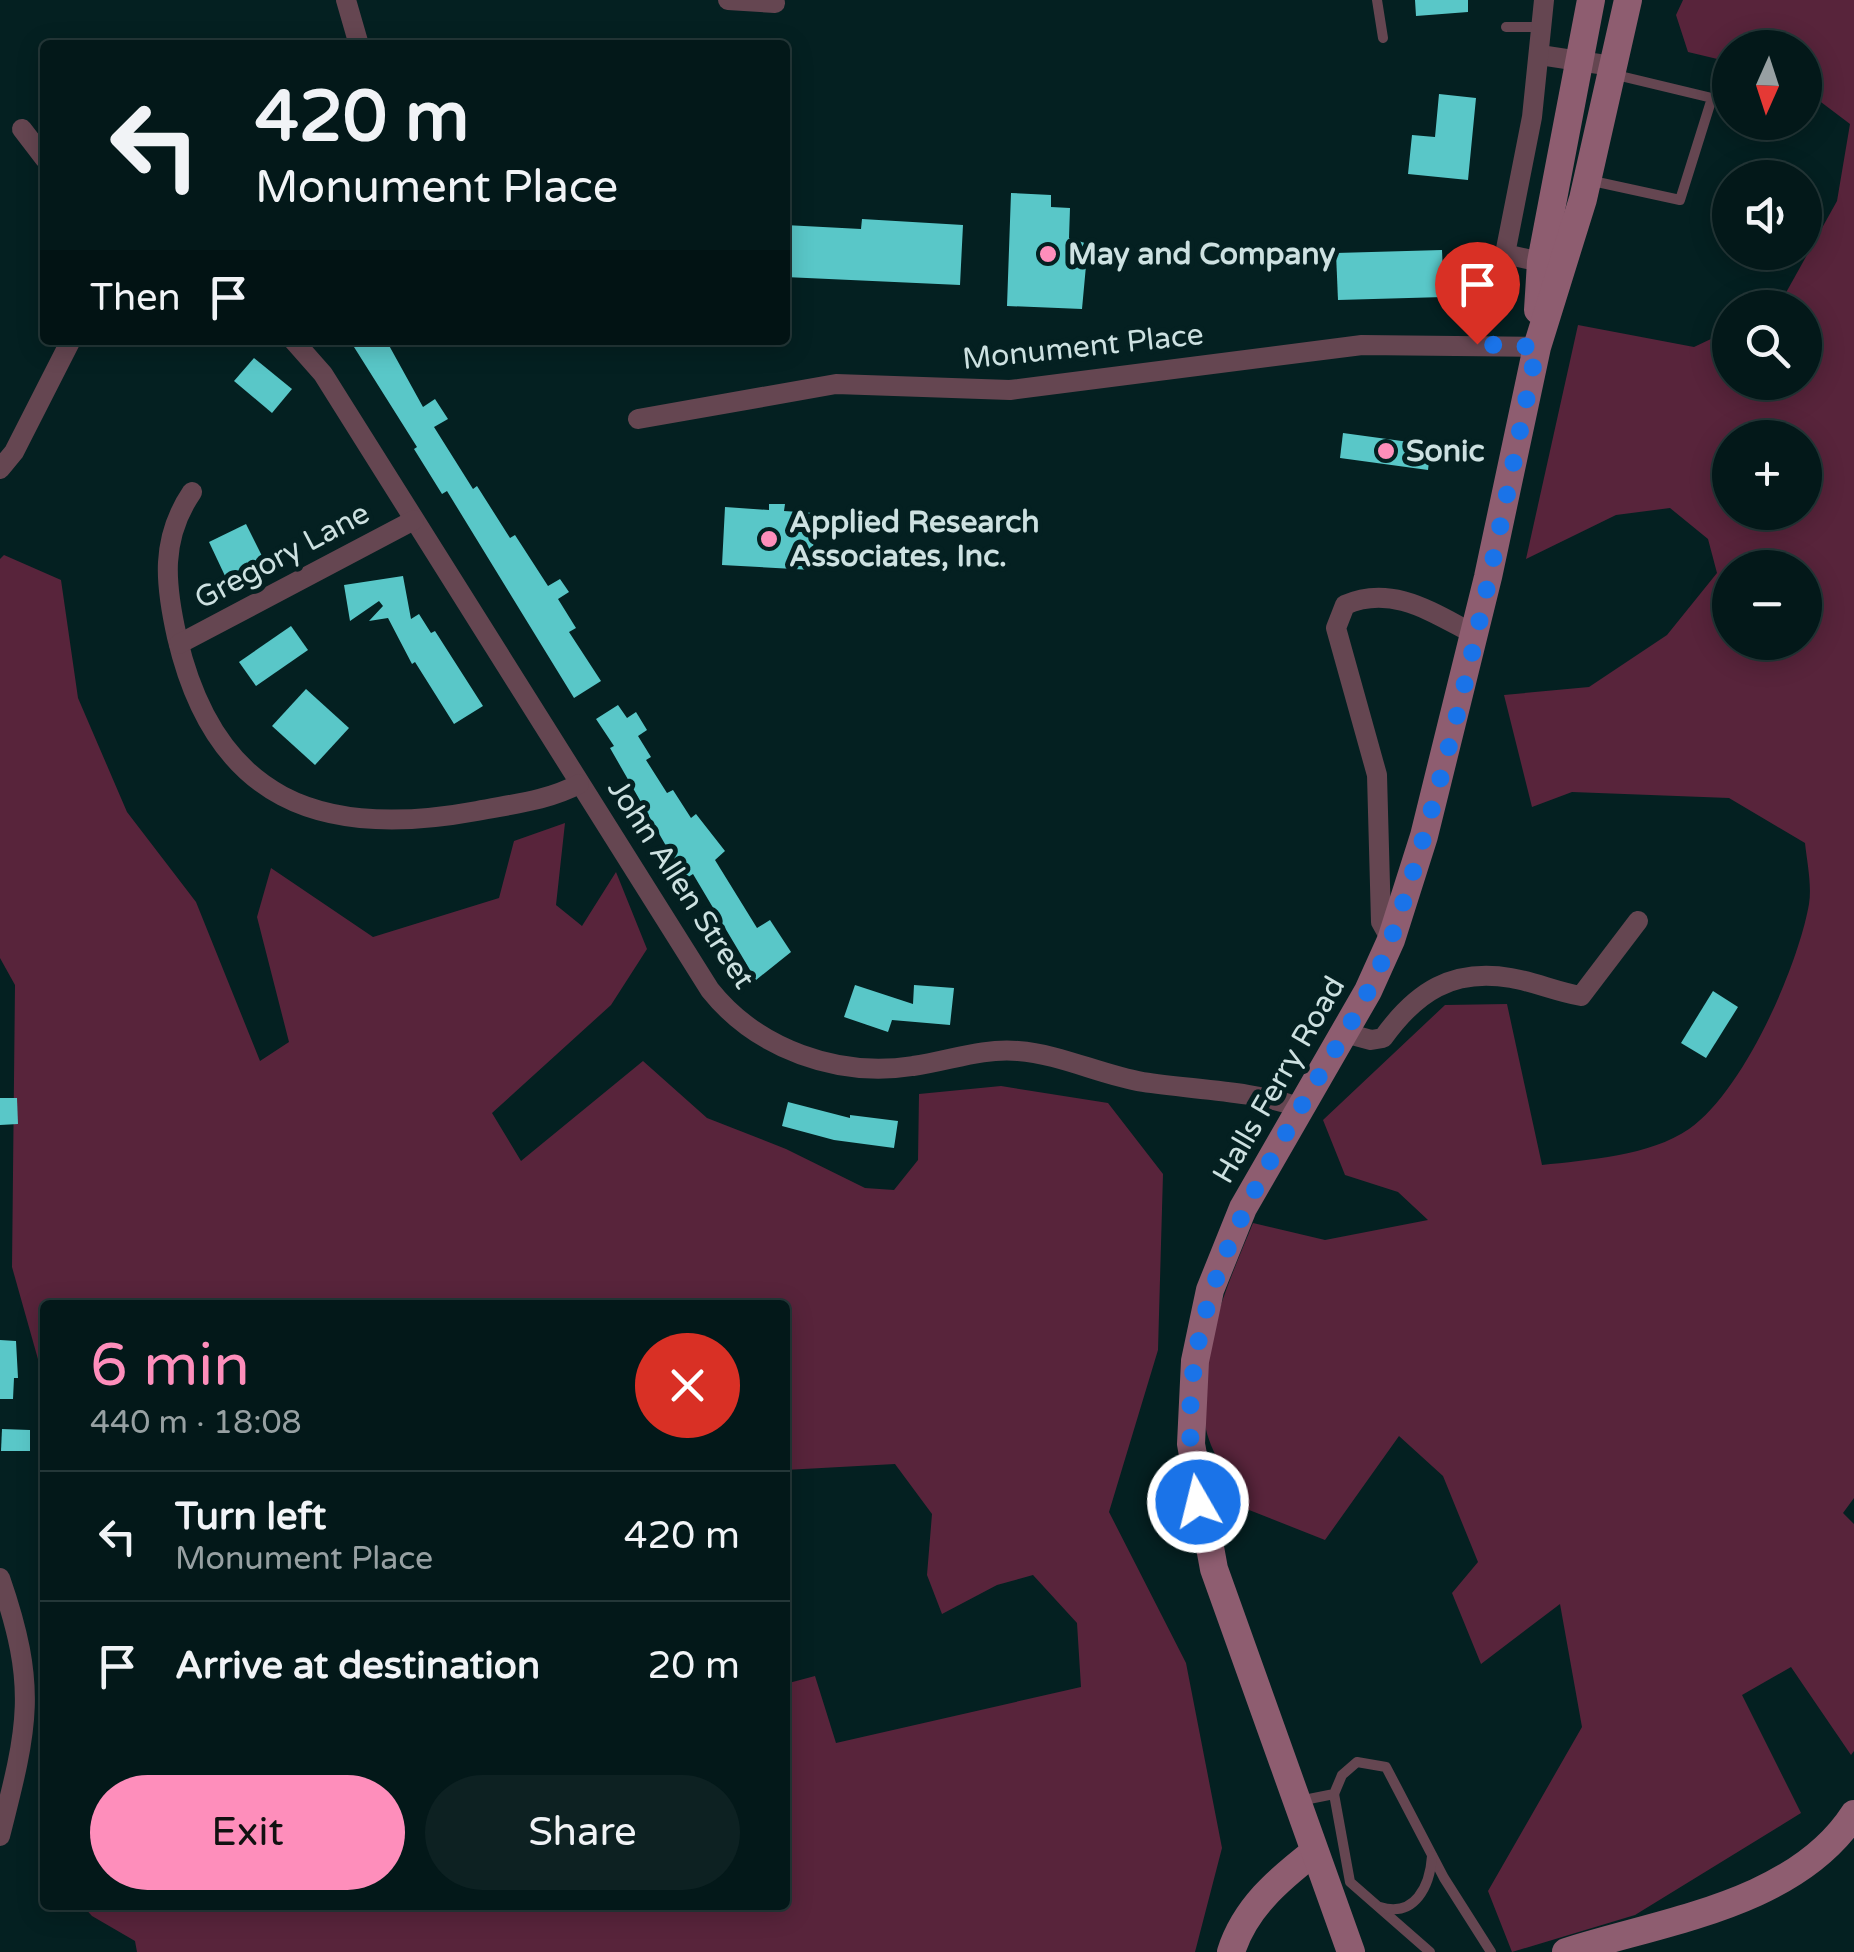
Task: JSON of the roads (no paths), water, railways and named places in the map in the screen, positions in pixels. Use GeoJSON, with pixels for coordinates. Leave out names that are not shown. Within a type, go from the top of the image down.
{"type":"FeatureCollection","features":[{"type":"Feature","properties":{"kind":"street"},"geometry":{"type":"LineString","coordinates":[[346,0],[358,40]]}},
{"type":"Feature","properties":{"kind":"street"},"geometry":{"type":"LineString","coordinates":[[728,0],[775,4]]}},
{"type":"Feature","properties":{"kind":"street"},"geometry":{"type":"LineString","coordinates":[[1540,262],[1506,254],[1540,55],[1544,0]]}},
{"type":"Feature","properties":{"kind":"street","name":"Halls Ferry Road"},"geometry":{"type":"LineString","coordinates":[[1537,347],[1540,262],[1591,0]]}},
{"type":"Feature","properties":{"kind":"street","name":"Halls Ferry Road"},"geometry":{"type":"LineString","coordinates":[[1351,1952],[1294,1802],[1214,1570],[1194,1479],[1191,1411],[1202,1320],[1224,1251],[1391,940],[1424,836],[1474,634],[1537,347],[1587,180],[1628,0]]}},
{"type":"Feature","properties":{"kind":"street"},"geometry":{"type":"LineString","coordinates":[[1540,55],[1579,60],[1611,70]]}},
{"type":"Feature","properties":{"kind":"street"},"geometry":{"type":"LineString","coordinates":[[22,129],[40,152]]}},
{"type":"Feature","properties":{"kind":"street"},"geometry":{"type":"LineString","coordinates":[[0,469],[14,452],[68,345]]}},
{"type":"Feature","properties":{"kind":"street","name":"John Allen Street"},"geometry":{"type":"LineString","coordinates":[[298,345],[323,374],[710,990],[752,1033],[781,1048],[850,1066],[914,1066],[988,1049],[1024,1051],[1140,1081],[1278,1100],[1301,1108]]}},
{"type":"Feature","properties":{"kind":"street","name":"Monument Place"},"geometry":{"type":"LineString","coordinates":[[638,419],[836,384],[1010,390],[1362,345],[1537,347]]}},
{"type":"Feature","properties":{"kind":"street"},"geometry":{"type":"LineString","coordinates":[[192,492],[172,528],[165,578],[179,644],[197,705],[235,764],[272,793],[300,804],[364,818],[401,819],[458,814],[557,796],[580,784]]}},
{"type":"Feature","properties":{"kind":"street","name":"Gregory Lane"},"geometry":{"type":"LineString","coordinates":[[179,644],[414,520]]}},
{"type":"Feature","properties":{"kind":"street"},"geometry":{"type":"LineString","coordinates":[[1391,940],[1381,922],[1377,774],[1336,628],[1346,605],[1380,595],[1409,602],[1474,634]]}},
{"type":"Feature","properties":{"kind":"street"},"geometry":{"type":"LineString","coordinates":[[1344,1033],[1371,1040],[1383,1038],[1406,1006],[1450,980],[1510,977],[1580,996],[1638,921]]}},
{"type":"Feature","properties":{"kind":"street"},"geometry":{"type":"LineString","coordinates":[[0,1578],[23,1652],[28,1710],[0,1836]]}},
{"type":"Feature","properties":{"kind":"street"},"geometry":{"type":"LineString","coordinates":[[1566,1952],[1712,1907],[1776,1882],[1844,1830],[1854,1814]]}},
{"type":"Feature","properties":{"kind":"street"},"geometry":{"type":"LineString","coordinates":[[1231,1952],[1246,1916],[1314,1852]]}},
{"type":"Feature","properties":{"kind":"lane"},"geometry":{"type":"LineString","coordinates":[[1377,0],[1382,38]]}},
{"type":"Feature","properties":{"kind":"lane"},"geometry":{"type":"LineString","coordinates":[[1506,27],[1542,27]]}},
{"type":"Feature","properties":{"kind":"lane"},"geometry":{"type":"LineString","coordinates":[[1587,180],[1680,200],[1712,98],[1611,70]]}},
{"type":"Feature","properties":{"kind":"lane"},"geometry":{"type":"LineString","coordinates":[[1430,1952],[1350,1882],[1334,1794],[1342,1776],[1357,1762],[1386,1767],[1491,1952]]}},
{"type":"Feature","properties":{"kind":"lane"},"geometry":{"type":"LineString","coordinates":[[1294,1802],[1334,1794]]}},
{"type":"Feature","properties":{"kind":"lane"},"geometry":{"type":"LineString","coordinates":[[1374,1905],[1398,1910],[1416,1900],[1430,1873],[1432,1851]]}},
{"type":"Feature","properties":{"kind":"place","name":"May and Company"},"geometry":{"type":"Point","coordinates":[1048,254]}},
{"type":"Feature","properties":{"kind":"place","name":"Sonic"},"geometry":{"type":"Point","coordinates":[1386,451]}},
{"type":"Feature","properties":{"kind":"place","name":"Applied Research Associates, Inc."},"geometry":{"type":"Point","coordinates":[769,539]}}]}
